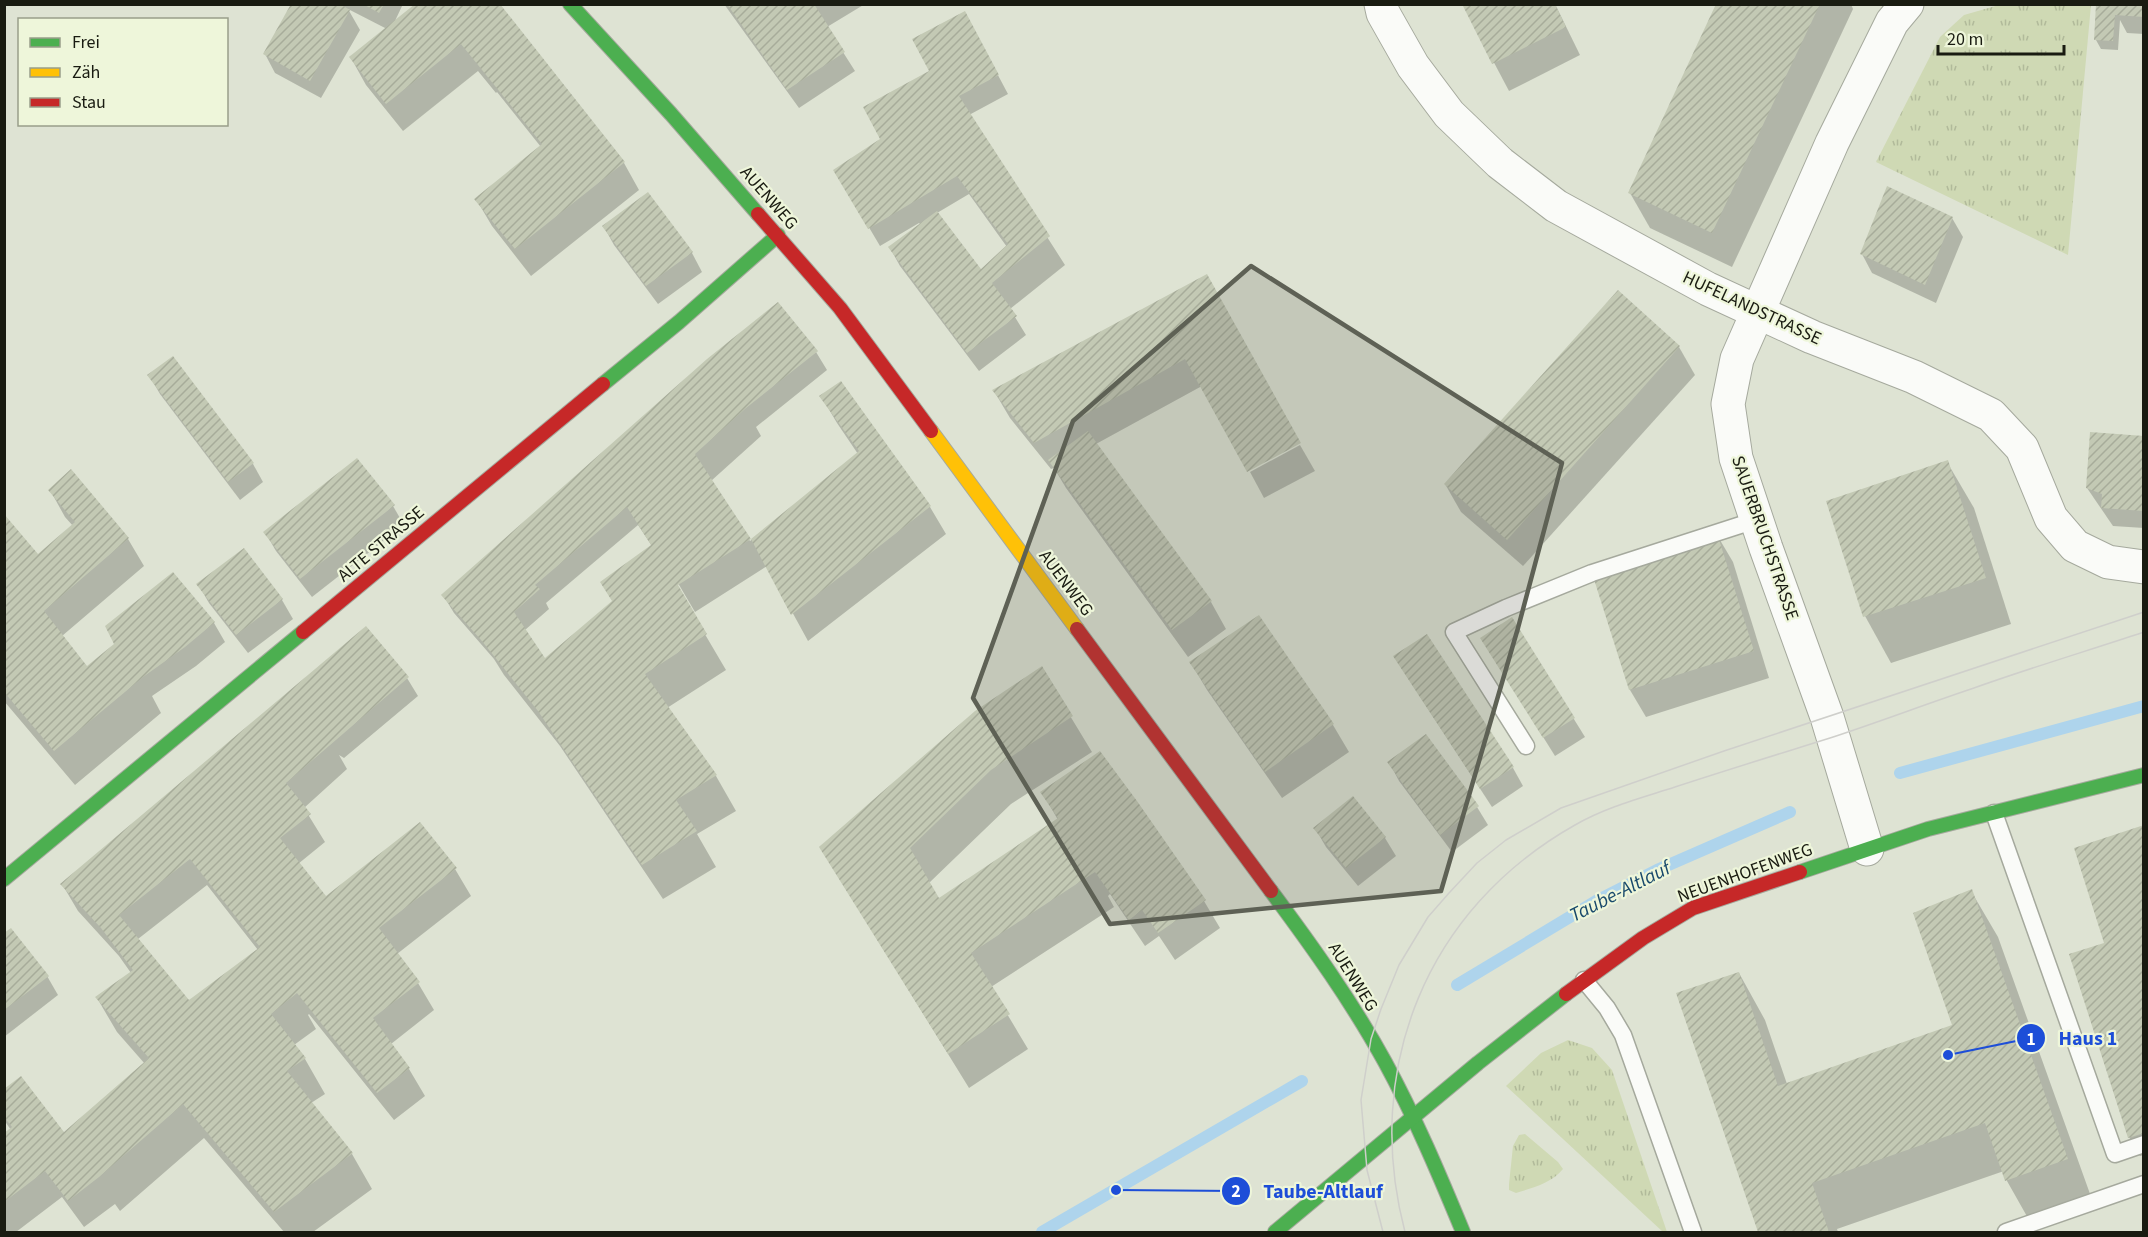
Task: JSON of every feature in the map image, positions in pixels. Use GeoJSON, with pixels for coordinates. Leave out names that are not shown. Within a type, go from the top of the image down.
{"type":"FeatureCollection","features":[{"type":"Feature","properties":{"kind":"street","name":"AUENWEG"},"geometry":{"type":"LineString","coordinates":[[570,4],[778,235],[840,308],[1302,932],[1333,976],[1395,1079],[1434,1162],[1463,1233]]}},
{"type":"Feature","properties":{"kind":"street","name":"HUFELANDSTRASSE"},"geometry":{"type":"LineString","coordinates":[[1381,4],[1383,13],[1413,66],[1449,114],[1500,163],[1556,206],[1688,279],[1757,313],[1914,377],[1991,415],[2022,448],[2051,518],[2075,546],[2108,562],[2144,567]]}},
{"type":"Feature","properties":{"kind":"street","name":"SAUERBRUCHSTRASSE"},"geometry":{"type":"LineString","coordinates":[[1867,849],[1827,717],[1736,459],[1728,404],[1737,359],[1832,143],[1892,22],[1907,4]]}},
{"type":"Feature","properties":{"kind":"street","name":"ALTE STRASSE"},"geometry":{"type":"LineString","coordinates":[[4,879],[670,330],[778,235]]}},
{"type":"Feature","properties":{"kind":"street","name":"NEUENHOFENWEG"},"geometry":{"type":"LineString","coordinates":[[1275,1233],[1413,1117],[1584,980],[1642,938],[1693,908],[1928,829],[2144,775]]}},
{"type":"Feature","properties":{"kind":"lane"},"geometry":{"type":"LineString","coordinates":[[584,18],[596,4]]}},
{"type":"Feature","properties":{"kind":"lane"},"geometry":{"type":"LineString","coordinates":[[1526,746],[1454,632],[1592,573],[1756,520]]}},
{"type":"Feature","properties":{"kind":"lane"},"geometry":{"type":"LineString","coordinates":[[1994,813],[2115,1154],[2144,1144]]}},
{"type":"Feature","properties":{"kind":"lane"},"geometry":{"type":"LineString","coordinates":[[1584,980],[1607,1008],[1623,1035],[1692,1233]]}},
{"type":"Feature","properties":{"kind":"lane"},"geometry":{"type":"LineString","coordinates":[[2006,1233],[2144,1184]]}},
{"type":"Feature","properties":{"kind":"highlighted area"},"geometry":{"type":"Polygon","coordinates":[[[1251,266],[1562,463],[1518,628],[1441,891],[1110,924],[973,698],[1073,421],[1251,266]]]}},
{"type":"Feature","properties":{"kind":"green space"},"geometry":{"type":"Polygon","coordinates":[[[1999,5],[2091,5],[2068,255],[1876,162],[1940,37],[1964,15],[1999,5]]]}},
{"type":"Feature","properties":{"kind":"green space"},"geometry":{"type":"Polygon","coordinates":[[[1568,1040],[1592,1048],[1612,1070],[1667,1232],[1663,1232],[1506,1086],[1541,1053],[1568,1040]]]}},
{"type":"Feature","properties":{"kind":"green space"},"geometry":{"type":"Polygon","coordinates":[[[1525,1134],[1563,1169],[1548,1181],[1516,1193],[1509,1190],[1513,1146],[1519,1135],[1525,1134]]]}},
{"type":"Feature","properties":{"kind":"building"},"geometry":{"type":"Polygon","coordinates":[[[291,4],[340,4],[350,10],[310,81],[263,54],[291,4]]]}},
{"type":"Feature","properties":{"kind":"building"},"geometry":{"type":"Polygon","coordinates":[[[363,4],[384,4],[379,13],[363,4]]]}},
{"type":"Feature","properties":{"kind":"building"},"geometry":{"type":"Polygon","coordinates":[[[415,4],[500,4],[625,162],[515,249],[474,199],[542,144],[461,44],[386,104],[349,57],[415,4]]]}},
{"type":"Feature","properties":{"kind":"building"},"geometry":{"type":"Polygon","coordinates":[[[727,4],[814,4],[845,52],[787,90],[727,4]]]}},
{"type":"Feature","properties":{"kind":"building"},"geometry":{"type":"Polygon","coordinates":[[[1462,4],[1555,4],[1566,27],[1492,64],[1462,4]]]}},
{"type":"Feature","properties":{"kind":"building"},"geometry":{"type":"Polygon","coordinates":[[[1716,4],[1820,4],[1712,233],[1628,193],[1716,4]]]}},
{"type":"Feature","properties":{"kind":"building"},"geometry":{"type":"Polygon","coordinates":[[[2096,4],[2144,4],[2144,17],[2115,15],[2113,41],[2094,40],[2096,4]]]}},
{"type":"Feature","properties":{"kind":"building"},"geometry":{"type":"Polygon","coordinates":[[[965,11],[999,75],[959,96],[1050,236],[992,283],[1017,316],[967,353],[888,247],[937,211],[981,269],[1008,244],[957,176],[868,229],[833,170],[880,139],[863,107],[929,71],[912,39],[965,11]]]}},
{"type":"Feature","properties":{"kind":"building"},"geometry":{"type":"Polygon","coordinates":[[[1887,186],[1953,217],[1925,285],[1860,254],[1887,186]]]}},
{"type":"Feature","properties":{"kind":"building"},"geometry":{"type":"Polygon","coordinates":[[[648,192],[693,252],[646,286],[602,226],[648,192]]]}},
{"type":"Feature","properties":{"kind":"building"},"geometry":{"type":"Polygon","coordinates":[[[1207,274],[1301,443],[1247,472],[1185,359],[1034,443],[992,390],[1207,274]]]}},
{"type":"Feature","properties":{"kind":"building"},"geometry":{"type":"Polygon","coordinates":[[[1618,290],[1680,346],[1507,540],[1444,484],[1618,290]]]}},
{"type":"Feature","properties":{"kind":"building"},"geometry":{"type":"Polygon","coordinates":[[[778,302],[818,351],[746,408],[695,454],[751,539],[678,585],[707,634],[645,674],[717,775],[676,800],[697,831],[642,865],[538,711],[481,640],[441,595],[707,359],[778,302]],[[627,507],[535,585],[540,589],[514,612],[545,658],[612,601],[600,582],[651,545],[627,507]]]}},
{"type":"Feature","properties":{"kind":"building"},"geometry":{"type":"Polygon","coordinates":[[[173,356],[254,463],[228,482],[147,375],[173,356]]]}},
{"type":"Feature","properties":{"kind":"building"},"geometry":{"type":"Polygon","coordinates":[[[841,381],[931,506],[791,615],[751,539],[859,451],[819,396],[841,381]]]}},
{"type":"Feature","properties":{"kind":"building"},"geometry":{"type":"Polygon","coordinates":[[[1088,431],[1212,601],[1172,630],[1048,460],[1088,431]]]}},
{"type":"Feature","properties":{"kind":"building"},"geometry":{"type":"Polygon","coordinates":[[[2090,432],[2144,436],[2144,511],[2101,508],[2102,494],[2086,488],[2090,432]]]}},
{"type":"Feature","properties":{"kind":"building"},"geometry":{"type":"Polygon","coordinates":[[[357,458],[395,505],[300,579],[263,532],[357,458]]]}},
{"type":"Feature","properties":{"kind":"building"},"geometry":{"type":"Polygon","coordinates":[[[1948,460],[1986,578],[1863,617],[1826,501],[1948,460]]]}},
{"type":"Feature","properties":{"kind":"building"},"geometry":{"type":"Polygon","coordinates":[[[71,469],[129,538],[44,611],[87,666],[114,644],[105,626],[173,572],[215,622],[143,677],[54,751],[4,692],[4,514],[38,554],[75,522],[48,490],[71,469]]]}},
{"type":"Feature","properties":{"kind":"building"},"geometry":{"type":"Polygon","coordinates":[[[1717,533],[1754,651],[1629,690],[1592,573],[1717,533]]]}},
{"type":"Feature","properties":{"kind":"building"},"geometry":{"type":"Polygon","coordinates":[[[244,548],[283,599],[236,635],[196,584],[244,548]]]}},
{"type":"Feature","properties":{"kind":"building"},"geometry":{"type":"Polygon","coordinates":[[[1259,615],[1334,724],[1265,772],[1189,662],[1259,615]]]}},
{"type":"Feature","properties":{"kind":"building"},"geometry":{"type":"Polygon","coordinates":[[[1512,617],[1575,718],[1543,738],[1480,638],[1512,617]]]}},
{"type":"Feature","properties":{"kind":"building"},"geometry":{"type":"Polygon","coordinates":[[[366,626],[409,677],[286,783],[311,814],[280,838],[326,896],[420,822],[457,868],[379,928],[420,982],[373,1018],[410,1068],[377,1093],[297,993],[271,1014],[306,1058],[287,1071],[353,1153],[274,1212],[183,1104],[68,1201],[45,1171],[4,1202],[4,1133],[12,1127],[4,1117],[4,1089],[21,1076],[64,1132],[149,1058],[95,997],[133,970],[101,928],[60,884],[366,626]],[[190,859],[119,915],[189,1000],[260,947],[190,859]]]}},
{"type":"Feature","properties":{"kind":"building"},"geometry":{"type":"Polygon","coordinates":[[[1427,634],[1514,767],[1480,789],[1393,656],[1427,634]]]}},
{"type":"Feature","properties":{"kind":"building"},"geometry":{"type":"Polygon","coordinates":[[[1042,666],[1073,716],[991,770],[910,848],[939,898],[1058,818],[1040,792],[1100,751],[1206,900],[1158,933],[1142,910],[1129,920],[1095,872],[971,953],[1010,1014],[948,1054],[819,847],[975,711],[1042,666]]]}},
{"type":"Feature","properties":{"kind":"building"},"geometry":{"type":"Polygon","coordinates":[[[1426,734],[1479,806],[1440,835],[1387,762],[1426,734]]]}},
{"type":"Feature","properties":{"kind":"building"},"geometry":{"type":"Polygon","coordinates":[[[1353,796],[1386,837],[1346,868],[1313,828],[1353,796]]]}},
{"type":"Feature","properties":{"kind":"building"},"geometry":{"type":"Polygon","coordinates":[[[2144,825],[2144,1133],[2128,1138],[2069,954],[2104,943],[2074,848],[2144,825]]]}},
{"type":"Feature","properties":{"kind":"building"},"geometry":{"type":"Polygon","coordinates":[[[1972,889],[2068,1159],[2005,1181],[1985,1123],[1812,1183],[1829,1232],[1758,1232],[1676,993],[1739,972],[1778,1086],[1952,1025],[1913,913],[1972,889]]]}},
{"type":"Feature","properties":{"kind":"building"},"geometry":{"type":"Polygon","coordinates":[[[11,928],[49,976],[4,1010],[4,933],[11,928]]]}},
{"type":"Feature","properties":{"kind":"waterway","name":"Taube-Altlauf"},"geometry":{"type":"LineString","coordinates":[[1900,773],[2144,706]]}},
{"type":"Feature","properties":{"kind":"waterway","name":"Taube-Altlauf"},"geometry":{"type":"LineString","coordinates":[[1457,985],[1598,900],[1657,870],[1790,812]]}},
{"type":"Feature","properties":{"kind":"waterway","name":"Taube-Altlauf"},"geometry":{"type":"LineString","coordinates":[[1042,1232],[1302,1081]]}},
{"type":"Feature","properties":{"kind":"tram line"},"geometry":{"type":"LineString","coordinates":[[1383,1232],[1367,1170],[1361,1100],[1371,1039],[1399,965],[1428,917],[1477,863],[1506,840],[1561,808],[1724,751],[2144,612]]}},
{"type":"Feature","properties":{"kind":"tram line"},"geometry":{"type":"LineString","coordinates":[[1405,1232],[1394,1171],[1392,1111],[1401,1054],[1418,999],[1444,948],[1480,901],[1523,860],[1575,825],[1611,808],[1830,738],[2016,673],[2144,632]]}},
{"type":"Feature","properties":{"kind":"traffic: fast"},"geometry":{"type":"LineString","coordinates":[[570,4],[671,114],[758,214]]}},
{"type":"Feature","properties":{"kind":"traffic: fast"},"geometry":{"type":"LineString","coordinates":[[603,384],[679,322],[778,235]]}},
{"type":"Feature","properties":{"kind":"traffic: fast"},"geometry":{"type":"LineString","coordinates":[[4,879],[303,632]]}},
{"type":"Feature","properties":{"kind":"traffic: fast"},"geometry":{"type":"LineString","coordinates":[[1800,872],[1928,829],[2144,775]]}},
{"type":"Feature","properties":{"kind":"traffic: fast"},"geometry":{"type":"LineString","coordinates":[[1271,891],[1331,975],[1385,1062],[1417,1125],[1463,1232]]}},
{"type":"Feature","properties":{"kind":"traffic: fast"},"geometry":{"type":"LineString","coordinates":[[1275,1232],[1478,1063],[1566,994]]}},
{"type":"Feature","properties":{"kind":"traffic: slow"},"geometry":{"type":"LineString","coordinates":[[931,431],[1077,629]]}},
{"type":"Feature","properties":{"kind":"traffic: jam"},"geometry":{"type":"LineString","coordinates":[[758,214],[840,308],[931,431]]}},
{"type":"Feature","properties":{"kind":"traffic: jam"},"geometry":{"type":"LineString","coordinates":[[303,632],[603,384]]}},
{"type":"Feature","properties":{"kind":"traffic: jam"},"geometry":{"type":"LineString","coordinates":[[1077,629],[1271,891]]}},
{"type":"Feature","properties":{"kind":"traffic: jam"},"geometry":{"type":"LineString","coordinates":[[1566,994],[1643,938],[1693,908],[1800,872]]}},
{"type":"Feature","properties":{"kind":"place","name":"Haus 1"},"geometry":{"type":"Point","coordinates":[1948,1055]}},
{"type":"Feature","properties":{"kind":"place","name":"Taube-Altlauf"},"geometry":{"type":"Point","coordinates":[1116,1190]}}]}
